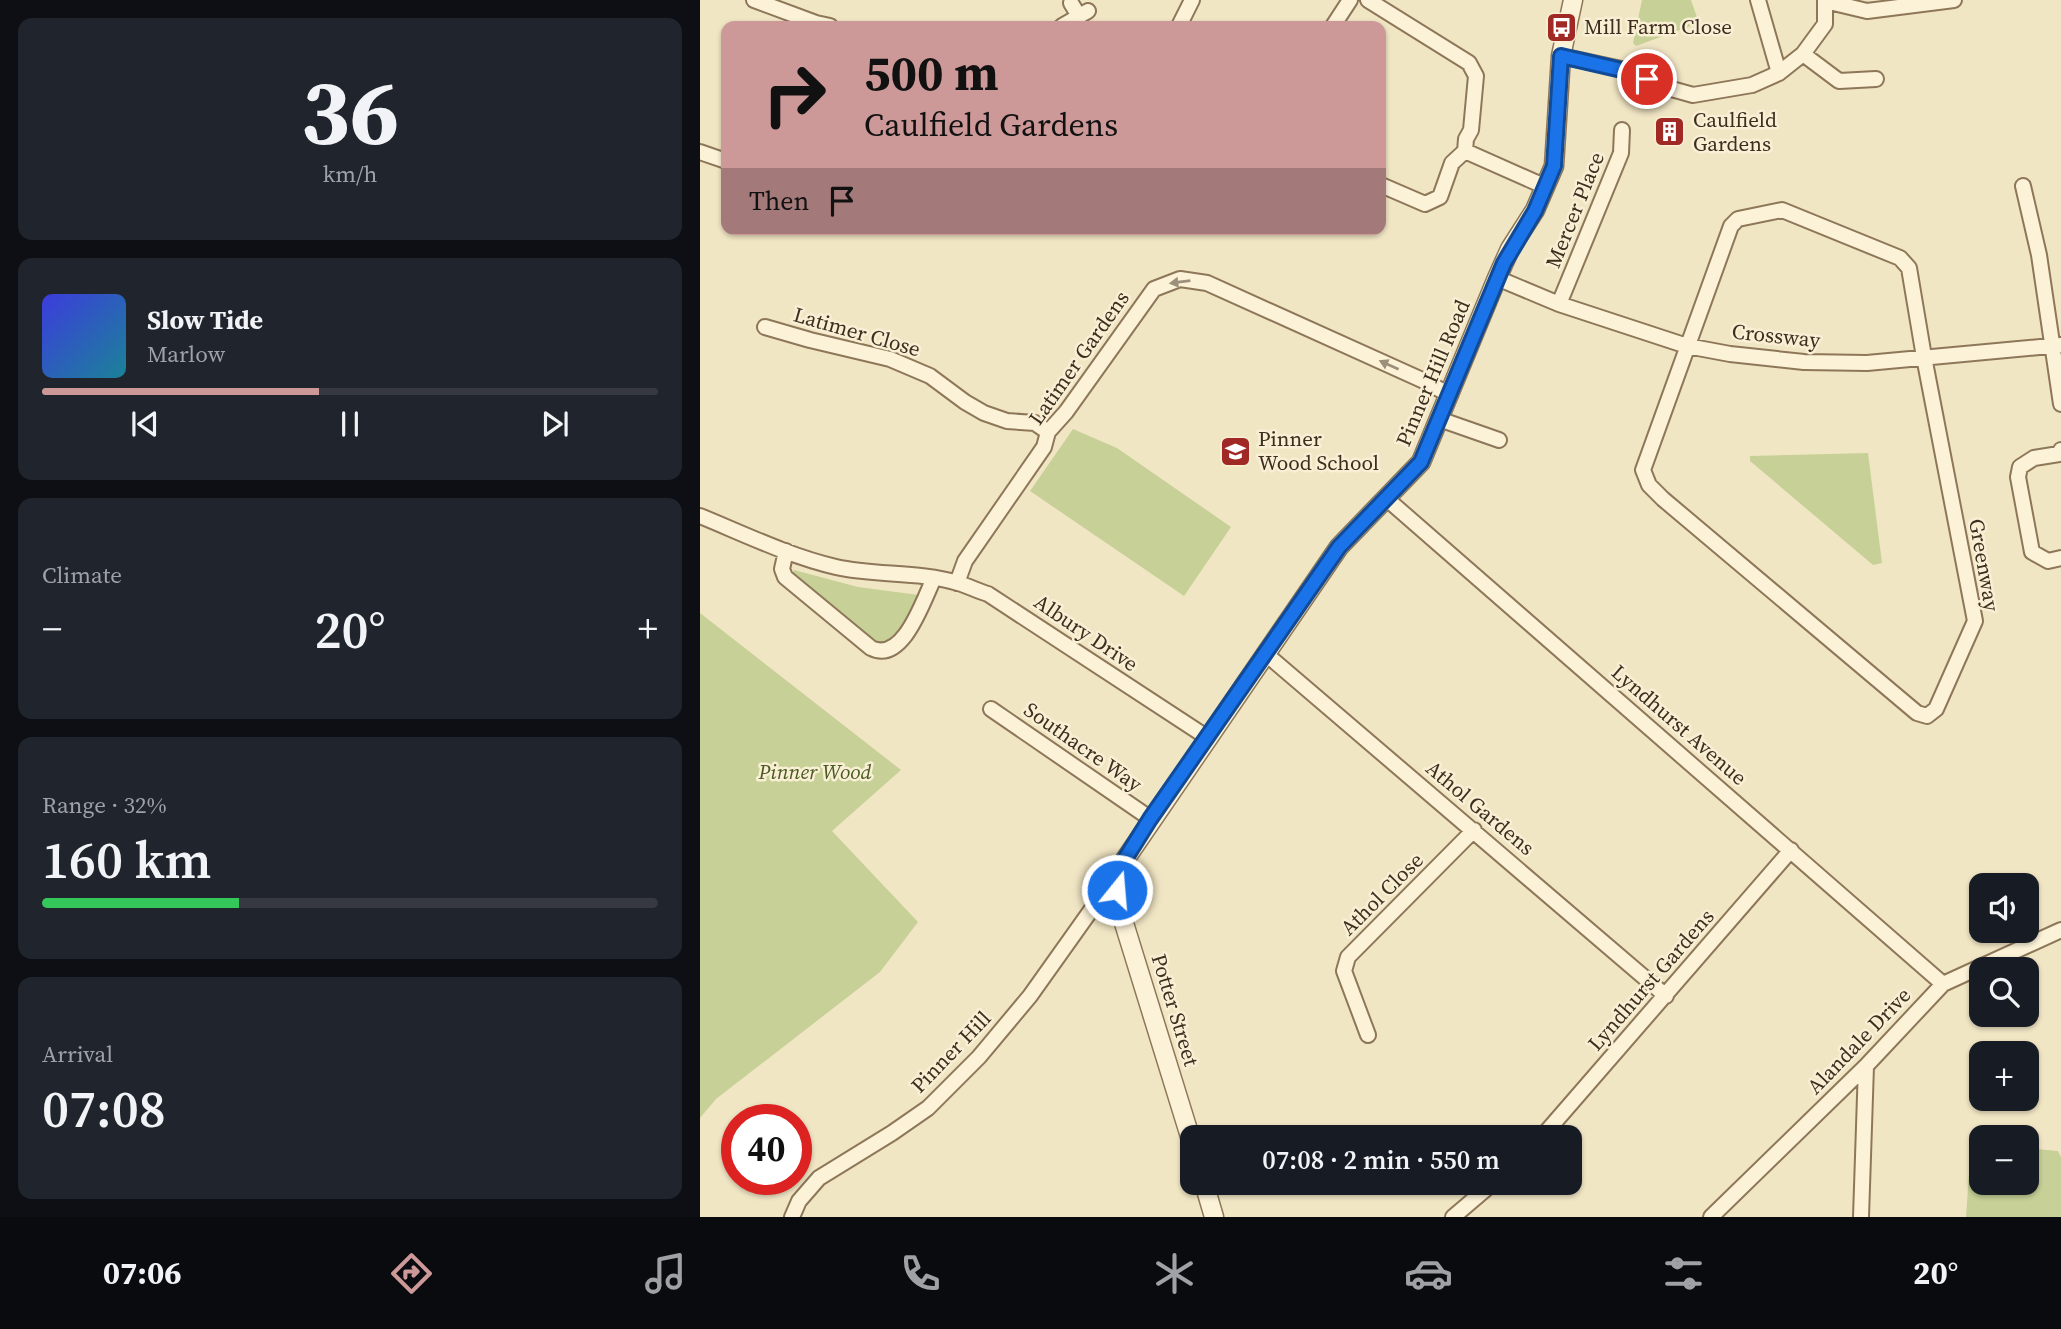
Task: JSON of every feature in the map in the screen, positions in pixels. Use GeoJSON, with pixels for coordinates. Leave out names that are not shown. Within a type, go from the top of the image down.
{"type":"FeatureCollection","features":[{"type":"Feature","properties":{"kind":"street"},"geometry":{"type":"LineString","coordinates":[[754,0],[811,21]]}},
{"type":"Feature","properties":{"kind":"street"},"geometry":{"type":"LineString","coordinates":[[1182,21],[1192,0]]}},
{"type":"Feature","properties":{"kind":"street"},"geometry":{"type":"LineString","coordinates":[[1336,21],[1350,0]]}},
{"type":"Feature","properties":{"kind":"street"},"geometry":{"type":"LineString","coordinates":[[1368,0],[1469,63],[1476,76],[1471,130],[1466,139],[1465,151],[1452,163],[1440,197],[1425,204],[1386,187]]}},
{"type":"Feature","properties":{"kind":"street","name":"Pinner Hill Road"},"geometry":{"type":"LineString","coordinates":[[1117,890],[1120,867],[1150,819],[1339,547],[1421,462],[1510,249],[1535,211],[1554,166],[1561,56],[1573,0]]}},
{"type":"Feature","properties":{"kind":"street"},"geometry":{"type":"LineString","coordinates":[[1758,0],[1779,73]]}},
{"type":"Feature","properties":{"kind":"street"},"geometry":{"type":"LineString","coordinates":[[1561,56],[1626,71],[1693,95],[1752,85],[1779,73],[1803,54],[1825,24],[1825,0],[1867,11],[1954,0]]}},
{"type":"Feature","properties":{"kind":"street"},"geometry":{"type":"LineString","coordinates":[[1070,21],[1083,13],[1071,3]]}},
{"type":"Feature","properties":{"kind":"street"},"geometry":{"type":"LineString","coordinates":[[1803,54],[1839,81],[1876,79]]}},
{"type":"Feature","properties":{"kind":"street","name":"Mercer Place"},"geometry":{"type":"LineString","coordinates":[[1559,303],[1621,153],[1622,130]]}},
{"type":"Feature","properties":{"kind":"street"},"geometry":{"type":"LineString","coordinates":[[1465,151],[1546,187]]}},
{"type":"Feature","properties":{"kind":"street"},"geometry":{"type":"LineString","coordinates":[[700,152],[721,160]]}},
{"type":"Feature","properties":{"kind":"street"},"geometry":{"type":"LineString","coordinates":[[2023,186],[2056,346],[2061,404]]}},
{"type":"Feature","properties":{"kind":"street","name":"Greenway"},"geometry":{"type":"LineString","coordinates":[[1782,210],[1900,258],[1909,268],[1975,621],[1936,709],[1927,716],[1917,713],[1649,485],[1643,470],[1647,455],[1687,346],[1731,226],[1738,219],[1782,210]]}},
{"type":"Feature","properties":{"kind":"street","name":"Crossway"},"geometry":{"type":"LineString","coordinates":[[1497,278],[1559,303],[1687,346],[1730,354],[1804,362],[1867,363],[2056,346]]}},
{"type":"Feature","properties":{"kind":"street","name":"Latimer Gardens"},"geometry":{"type":"LineString","coordinates":[[957,583],[965,561],[1044,447],[1048,432],[1066,412],[1154,289],[1180,279],[1208,283],[1450,395]]}},
{"type":"Feature","properties":{"kind":"street","name":"Latimer Close"},"geometry":{"type":"LineString","coordinates":[[765,327],[890,359],[930,376],[984,413],[1007,421],[1035,423],[1048,432]]}},
{"type":"Feature","properties":{"kind":"street"},"geometry":{"type":"LineString","coordinates":[[1439,419],[1499,440]]}},
{"type":"Feature","properties":{"kind":"street"},"geometry":{"type":"LineString","coordinates":[[2061,450],[2059,453],[2034,458],[2020,467],[2018,477],[2032,552],[2048,561],[2061,558]]}},
{"type":"Feature","properties":{"kind":"street","name":"Lyndhurst Avenue"},"geometry":{"type":"LineString","coordinates":[[1387,499],[1943,984]]}},
{"type":"Feature","properties":{"kind":"street","name":"Albury Drive"},"geometry":{"type":"LineString","coordinates":[[700,516],[833,567],[868,573],[934,578],[988,594],[1208,738]]}},
{"type":"Feature","properties":{"kind":"street"},"geometry":{"type":"LineString","coordinates":[[786,551],[782,569],[785,577],[878,652],[888,652],[902,641],[934,578]]}},
{"type":"Feature","properties":{"kind":"street","name":"Athol Gardens"},"geometry":{"type":"LineString","coordinates":[[1266,654],[1666,996]]}},
{"type":"Feature","properties":{"kind":"street","name":"Southacre Way"},"geometry":{"type":"LineString","coordinates":[[991,709],[1150,819]]}},
{"type":"Feature","properties":{"kind":"street","name":"Athol Close"},"geometry":{"type":"LineString","coordinates":[[1368,1035],[1343,971],[1348,957],[1474,830]]}},
{"type":"Feature","properties":{"kind":"street","name":"Lyndhurst Gardens"},"geometry":{"type":"LineString","coordinates":[[1552,1125],[1791,850]]}},
{"type":"Feature","properties":{"kind":"street","name":"Potter Street"},"geometry":{"type":"LineString","coordinates":[[1117,890],[1119,907],[1186,1125]]}},
{"type":"Feature","properties":{"kind":"street","name":"Pinner Hill"},"geometry":{"type":"LineString","coordinates":[[792,1217],[799,1200],[819,1178],[928,1108],[979,1057],[1030,996],[1099,899],[1117,890]]}},
{"type":"Feature","properties":{"kind":"street","name":"Alandale Drive"},"geometry":{"type":"LineString","coordinates":[[1711,1217],[1866,1066],[1943,984],[2061,930]]}},
{"type":"Feature","properties":{"kind":"street"},"geometry":{"type":"LineString","coordinates":[[1861,1217],[1866,1066]]}},
{"type":"Feature","properties":{"kind":"street"},"geometry":{"type":"LineString","coordinates":[[1208,1195],[1214,1217]]}},
{"type":"Feature","properties":{"kind":"street"},"geometry":{"type":"LineString","coordinates":[[1453,1217],[1479,1195]]}},
{"type":"Feature","properties":{"kind":"green space"},"geometry":{"type":"Polygon","coordinates":[[[1642,0],[1691,0],[1699,23],[1636,46],[1633,43],[1642,0]]]}},
{"type":"Feature","properties":{"kind":"green space"},"geometry":{"type":"Polygon","coordinates":[[[1073,429],[1117,448],[1231,527],[1184,596],[1030,491],[1073,429]]]}},
{"type":"Feature","properties":{"kind":"green space"},"geometry":{"type":"Polygon","coordinates":[[[1868,453],[1882,563],[1873,565],[1750,461],[1750,456],[1868,453]]]}},
{"type":"Feature","properties":{"kind":"green space"},"geometry":{"type":"Polygon","coordinates":[[[794,570],[858,587],[919,595],[897,640],[877,645],[792,574],[794,570]]]}},
{"type":"Feature","properties":{"kind":"green space","name":"Pinner Wood"},"geometry":{"type":"Polygon","coordinates":[[[700,613],[901,770],[832,831],[918,922],[880,972],[716,1099],[700,1118],[700,613]]]}},
{"type":"Feature","properties":{"kind":"green space"},"geometry":{"type":"Polygon","coordinates":[[[2039,1149],[2058,1151],[2061,1157],[2061,1217],[1966,1217],[1969,1173],[1969,1195],[2039,1195],[2039,1149]]]}},
{"type":"Feature","properties":{"kind":"place","name":"Mill Farm Close"},"geometry":{"type":"Point","coordinates":[1561,27]}},
{"type":"Feature","properties":{"kind":"place","name":"Caulfield Gardens"},"geometry":{"type":"Point","coordinates":[1670,132]}},
{"type":"Feature","properties":{"kind":"place","name":"Pinner Wood School"},"geometry":{"type":"Point","coordinates":[1235,451]}},
{"type":"Feature","properties":{"kind":"route"},"geometry":{"type":"LineString","coordinates":[[1117,890],[1120,867],[1150,819],[1339,547],[1421,462],[1510,249],[1535,211],[1554,166],[1561,56],[1626,71],[1647,79]]}}]}
